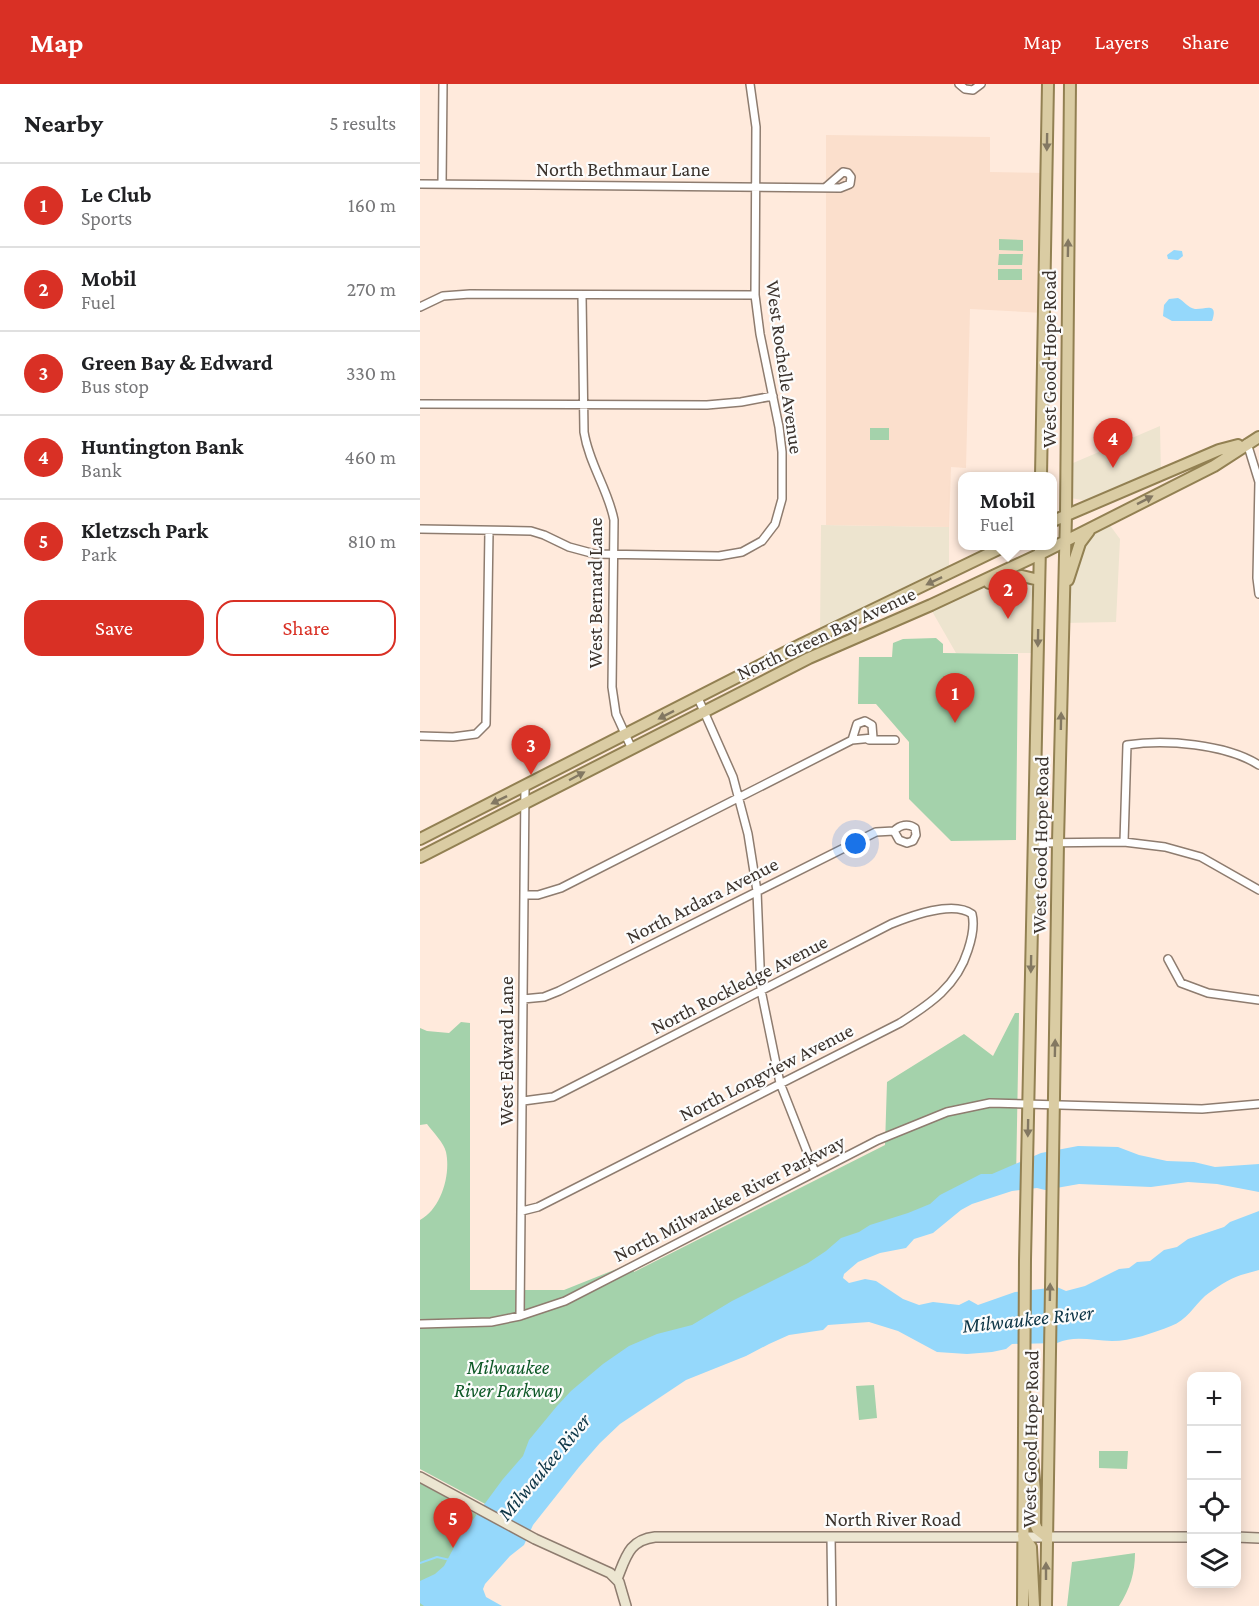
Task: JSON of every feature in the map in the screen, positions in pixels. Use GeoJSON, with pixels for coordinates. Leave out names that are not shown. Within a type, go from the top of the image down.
{"type":"FeatureCollection","features":[{"type":"Feature","properties":{"kind":"main road","name":"West Good Hope Road"},"geometry":{"type":"LineString","coordinates":[[1040,472],[1048,84]]}},
{"type":"Feature","properties":{"kind":"main road","name":"West Good Hope Road"},"geometry":{"type":"LineString","coordinates":[[1046,1606],[1050,1268],[1066,540],[1070,84]]}},
{"type":"Feature","properties":{"kind":"main road","name":"North Green Bay Avenue"},"geometry":{"type":"LineString","coordinates":[[1057,543],[1214,466],[1259,437]]}},
{"type":"Feature","properties":{"kind":"main road","name":"North Green Bay Avenue"},"geometry":{"type":"LineString","coordinates":[[1057,519],[1219,450],[1247,443]]}},
{"type":"Feature","properties":{"kind":"main road"},"geometry":{"type":"LineString","coordinates":[[1066,496],[1078,501],[1102,500]]}},
{"type":"Feature","properties":{"kind":"main road"},"geometry":{"type":"LineString","coordinates":[[1064,591],[1080,543],[1093,526]]}},
{"type":"Feature","properties":{"kind":"main road","name":"North Green Bay Avenue"},"geometry":{"type":"LineString","coordinates":[[420,839],[802,644],[997,550]]}},
{"type":"Feature","properties":{"kind":"main road","name":"West Good Hope Road"},"geometry":{"type":"LineString","coordinates":[[1023,1606],[1026,1202],[1040,550]]}},
{"type":"Feature","properties":{"kind":"main road","name":"North Green Bay Avenue"},"geometry":{"type":"LineString","coordinates":[[420,856],[809,658],[949,596],[1040,550]]}},
{"type":"Feature","properties":{"kind":"main road"},"geometry":{"type":"LineString","coordinates":[[949,596],[1016,576],[1039,580]]}},
{"type":"Feature","properties":{"kind":"main road"},"geometry":{"type":"LineString","coordinates":[[1024,1409],[1031,1436],[1035,1524],[1037,1529],[1047,1537]]}},
{"type":"Feature","properties":{"kind":"main road"},"geometry":{"type":"LineString","coordinates":[[1023,1536],[1030,1547],[1034,1606]]}},
{"type":"Feature","properties":{"kind":"street"},"geometry":{"type":"LineString","coordinates":[[442,84],[442,184]]}},
{"type":"Feature","properties":{"kind":"street","name":"West Rochelle Avenue"},"geometry":{"type":"LineString","coordinates":[[614,555],[719,556],[741,552],[762,541],[775,524],[782,499],[782,452],[755,295],[756,127],[750,84]]}},
{"type":"Feature","properties":{"kind":"street"},"geometry":{"type":"LineString","coordinates":[[959,84],[965,89],[973,90],[981,84]]}},
{"type":"Feature","properties":{"kind":"street","name":"North Bethmaur Lane"},"geometry":{"type":"LineString","coordinates":[[420,184],[826,187]]}},
{"type":"Feature","properties":{"kind":"street"},"geometry":{"type":"LineString","coordinates":[[420,307],[443,296],[470,294],[755,295]]}},
{"type":"Feature","properties":{"kind":"street","name":"West Bernard Lane"},"geometry":{"type":"LineString","coordinates":[[582,296],[584,432],[588,454],[611,504],[614,520],[612,687],[616,714],[631,747]]}},
{"type":"Feature","properties":{"kind":"street"},"geometry":{"type":"LineString","coordinates":[[420,404],[707,405],[773,396]]}},
{"type":"Feature","properties":{"kind":"street"},"geometry":{"type":"LineString","coordinates":[[1247,443],[1259,482],[1257,578],[1259,594]]}},
{"type":"Feature","properties":{"kind":"street"},"geometry":{"type":"LineString","coordinates":[[420,529],[531,531],[580,551],[614,555]]}},
{"type":"Feature","properties":{"kind":"street"},"geometry":{"type":"LineString","coordinates":[[420,736],[453,737],[476,734],[486,724],[489,531]]}},
{"type":"Feature","properties":{"kind":"street"},"geometry":{"type":"LineString","coordinates":[[698,698],[724,755],[739,797],[755,867],[761,990],[780,1083],[815,1172]]}},
{"type":"Feature","properties":{"kind":"street"},"geometry":{"type":"LineString","coordinates":[[852,740],[857,724],[865,721],[873,728],[874,735],[869,740]]}},
{"type":"Feature","properties":{"kind":"street"},"geometry":{"type":"LineString","coordinates":[[524,895],[538,895],[561,888],[852,740],[896,740]]}},
{"type":"Feature","properties":{"kind":"street"},"geometry":{"type":"LineString","coordinates":[[1124,842],[1127,746],[1201,744],[1251,760],[1259,765]]}},
{"type":"Feature","properties":{"kind":"street","name":"West Edward Lane"},"geometry":{"type":"LineString","coordinates":[[519,1316],[522,1211],[525,787]]}},
{"type":"Feature","properties":{"kind":"street","name":"North Ardara Avenue"},"geometry":{"type":"LineString","coordinates":[[523,999],[544,997],[559,991],[863,838],[885,830],[894,831]]}},
{"type":"Feature","properties":{"kind":"street"},"geometry":{"type":"LineString","coordinates":[[1034,843],[1124,842],[1166,847],[1201,857],[1257,888]]}},
{"type":"Feature","properties":{"kind":"street","name":"North Rockledge Avenue"},"geometry":{"type":"LineString","coordinates":[[523,1101],[553,1097],[904,918],[928,911],[942,910],[961,909],[972,914]]}},
{"type":"Feature","properties":{"kind":"street","name":"North Longview Avenue"},"geometry":{"type":"LineString","coordinates":[[522,1211],[538,1207],[900,1023],[931,1002],[954,981],[967,955],[973,936],[972,914]]}},
{"type":"Feature","properties":{"kind":"street"},"geometry":{"type":"LineString","coordinates":[[1168,959],[1181,983],[1208,993],[1259,1000]]}},
{"type":"Feature","properties":{"kind":"street","name":"North Milwaukee River Parkway"},"geometry":{"type":"LineString","coordinates":[[420,1323],[473,1323],[519,1316],[565,1301],[815,1172],[896,1132],[947,1112],[990,1103],[1202,1109],[1259,1104]]}},
{"type":"Feature","properties":{"kind":"street"},"geometry":{"type":"LineString","coordinates":[[420,1477],[535,1539],[610,1573],[617,1578],[626,1606]]}},
{"type":"Feature","properties":{"kind":"street"},"geometry":{"type":"LineString","coordinates":[[831,1537],[832,1606]]}},
{"type":"Feature","properties":{"kind":"street","name":"North River Road"},"geometry":{"type":"LineString","coordinates":[[617,1578],[630,1549],[637,1542],[648,1538],[1187,1537]]}},
{"type":"Feature","properties":{"kind":"street"},"geometry":{"type":"LineString","coordinates":[[1241,1538],[1259,1538]]}},
{"type":"Feature","properties":{"kind":"shaded area"},"geometry":{"type":"Polygon","coordinates":[[[826,135],[990,137],[990,172],[1047,173],[1044,313],[970,309],[966,468],[951,467],[949,527],[826,525],[826,135]]]}},
{"type":"Feature","properties":{"kind":"shaded area"},"geometry":{"type":"Polygon","coordinates":[[[1160,426],[1161,475],[1087,501],[1071,498],[1066,466],[1160,426]]]}},
{"type":"Feature","properties":{"kind":"shaded area"},"geometry":{"type":"Polygon","coordinates":[[[1106,520],[1120,539],[1116,622],[1063,623],[1064,591],[1080,543],[1106,520]]]}},
{"type":"Feature","properties":{"kind":"shaded area"},"geometry":{"type":"Polygon","coordinates":[[[821,525],[949,527],[949,574],[820,636],[821,525]]]}},
{"type":"Feature","properties":{"kind":"shaded area"},"geometry":{"type":"Polygon","coordinates":[[[1002,579],[1039,580],[1038,653],[956,653],[929,606],[949,596],[1002,579]]]}},
{"type":"Feature","properties":{"kind":"green space"},"geometry":{"type":"Polygon","coordinates":[[[999,239],[1023,240],[1023,251],[999,250],[999,239]]]}},
{"type":"Feature","properties":{"kind":"green space"},"geometry":{"type":"Polygon","coordinates":[[[999,254],[1023,254],[1022,265],[998,265],[999,254]]]}},
{"type":"Feature","properties":{"kind":"green space"},"geometry":{"type":"Polygon","coordinates":[[[998,269],[1022,269],[1022,280],[998,280],[998,269]]]}},
{"type":"Feature","properties":{"kind":"green space"},"geometry":{"type":"Polygon","coordinates":[[[870,428],[889,428],[889,440],[870,440],[870,428]]]}},
{"type":"Feature","properties":{"kind":"green space"},"geometry":{"type":"Polygon","coordinates":[[[936,638],[943,644],[943,653],[1018,654],[1016,840],[951,841],[909,799],[909,742],[876,704],[858,704],[859,657],[892,657],[893,643],[903,639],[936,638]]]}},
{"type":"Feature","properties":{"kind":"green space","name":"Milwaukee River Parkway"},"geometry":{"type":"Polygon","coordinates":[[[1015,1013],[1019,1013],[1016,1180],[884,1242],[487,1505],[420,1469],[420,1220],[434,1208],[439,1200],[446,1181],[447,1161],[445,1149],[438,1138],[427,1124],[420,1125],[420,1028],[449,1033],[461,1022],[470,1023],[470,1290],[564,1290],[634,1262],[634,1272],[885,1145],[887,1082],[964,1034],[993,1056],[1015,1013]]]}},
{"type":"Feature","properties":{"kind":"green space"},"geometry":{"type":"Polygon","coordinates":[[[874,1385],[877,1418],[859,1420],[856,1386],[874,1385]]]}},
{"type":"Feature","properties":{"kind":"green space"},"geometry":{"type":"Polygon","coordinates":[[[1099,1451],[1128,1451],[1127,1469],[1099,1468],[1099,1451]]]}},
{"type":"Feature","properties":{"kind":"green space"},"geometry":{"type":"Polygon","coordinates":[[[420,1483],[501,1528],[457,1606],[420,1606],[420,1483]]]}},
{"type":"Feature","properties":{"kind":"green space"},"geometry":{"type":"Polygon","coordinates":[[[1135,1553],[1131,1581],[1119,1606],[1067,1606],[1072,1562],[1135,1553]]]}},
{"type":"Feature","properties":{"kind":"water"},"geometry":{"type":"Polygon","coordinates":[[[1174,250],[1182,251],[1183,256],[1178,260],[1168,259],[1167,255],[1174,250]]]}},
{"type":"Feature","properties":{"kind":"water"},"geometry":{"type":"Polygon","coordinates":[[[1178,298],[1193,308],[1212,309],[1214,315],[1212,321],[1172,321],[1163,316],[1164,305],[1169,299],[1178,298]]]}},
{"type":"Feature","properties":{"kind":"water","name":"Milwaukee River"},"geometry":{"type":"Polygon","coordinates":[[[1078,1146],[1118,1147],[1139,1155],[1167,1161],[1194,1162],[1215,1167],[1259,1164],[1259,1192],[1217,1184],[1188,1182],[1151,1187],[1079,1184],[1045,1190],[1037,1188],[1012,1191],[972,1204],[933,1233],[914,1239],[906,1248],[880,1253],[858,1262],[844,1274],[843,1278],[849,1283],[865,1279],[876,1281],[903,1299],[919,1305],[933,1302],[959,1305],[969,1300],[978,1305],[1015,1292],[1057,1287],[1066,1291],[1085,1286],[1119,1269],[1129,1268],[1137,1262],[1150,1261],[1164,1250],[1177,1247],[1188,1239],[1224,1227],[1230,1222],[1259,1211],[1259,1270],[1227,1281],[1205,1296],[1186,1317],[1177,1323],[1127,1340],[1077,1339],[1057,1343],[1012,1344],[1006,1349],[967,1354],[937,1352],[898,1331],[869,1322],[828,1325],[823,1330],[789,1335],[746,1356],[686,1380],[620,1424],[579,1467],[533,1525],[524,1545],[510,1556],[485,1584],[483,1589],[486,1597],[502,1606],[424,1606],[420,1603],[420,1581],[435,1574],[444,1566],[458,1540],[523,1456],[529,1440],[571,1391],[603,1364],[629,1346],[657,1334],[692,1325],[732,1301],[808,1263],[841,1238],[930,1204],[940,1195],[981,1174],[992,1174],[1041,1153],[1078,1146]]]}},
{"type":"Feature","properties":{"kind":"waterway"},"geometry":{"type":"LineString","coordinates":[[420,1563],[437,1557],[450,1560]]}},
{"type":"Feature","properties":{"kind":"place","name":"Huntington Bank"},"geometry":{"type":"Point","coordinates":[1113,468]}},
{"type":"Feature","properties":{"kind":"place","name":"Mobil"},"geometry":{"type":"Point","coordinates":[1008,619]}},
{"type":"Feature","properties":{"kind":"place","name":"Le Club"},"geometry":{"type":"Point","coordinates":[955,723]}},
{"type":"Feature","properties":{"kind":"place","name":"Green Bay & Edward"},"geometry":{"type":"Point","coordinates":[531,775]}},
{"type":"Feature","properties":{"kind":"place","name":"Kletzsch Park"},"geometry":{"type":"Point","coordinates":[453,1548]}}]}
